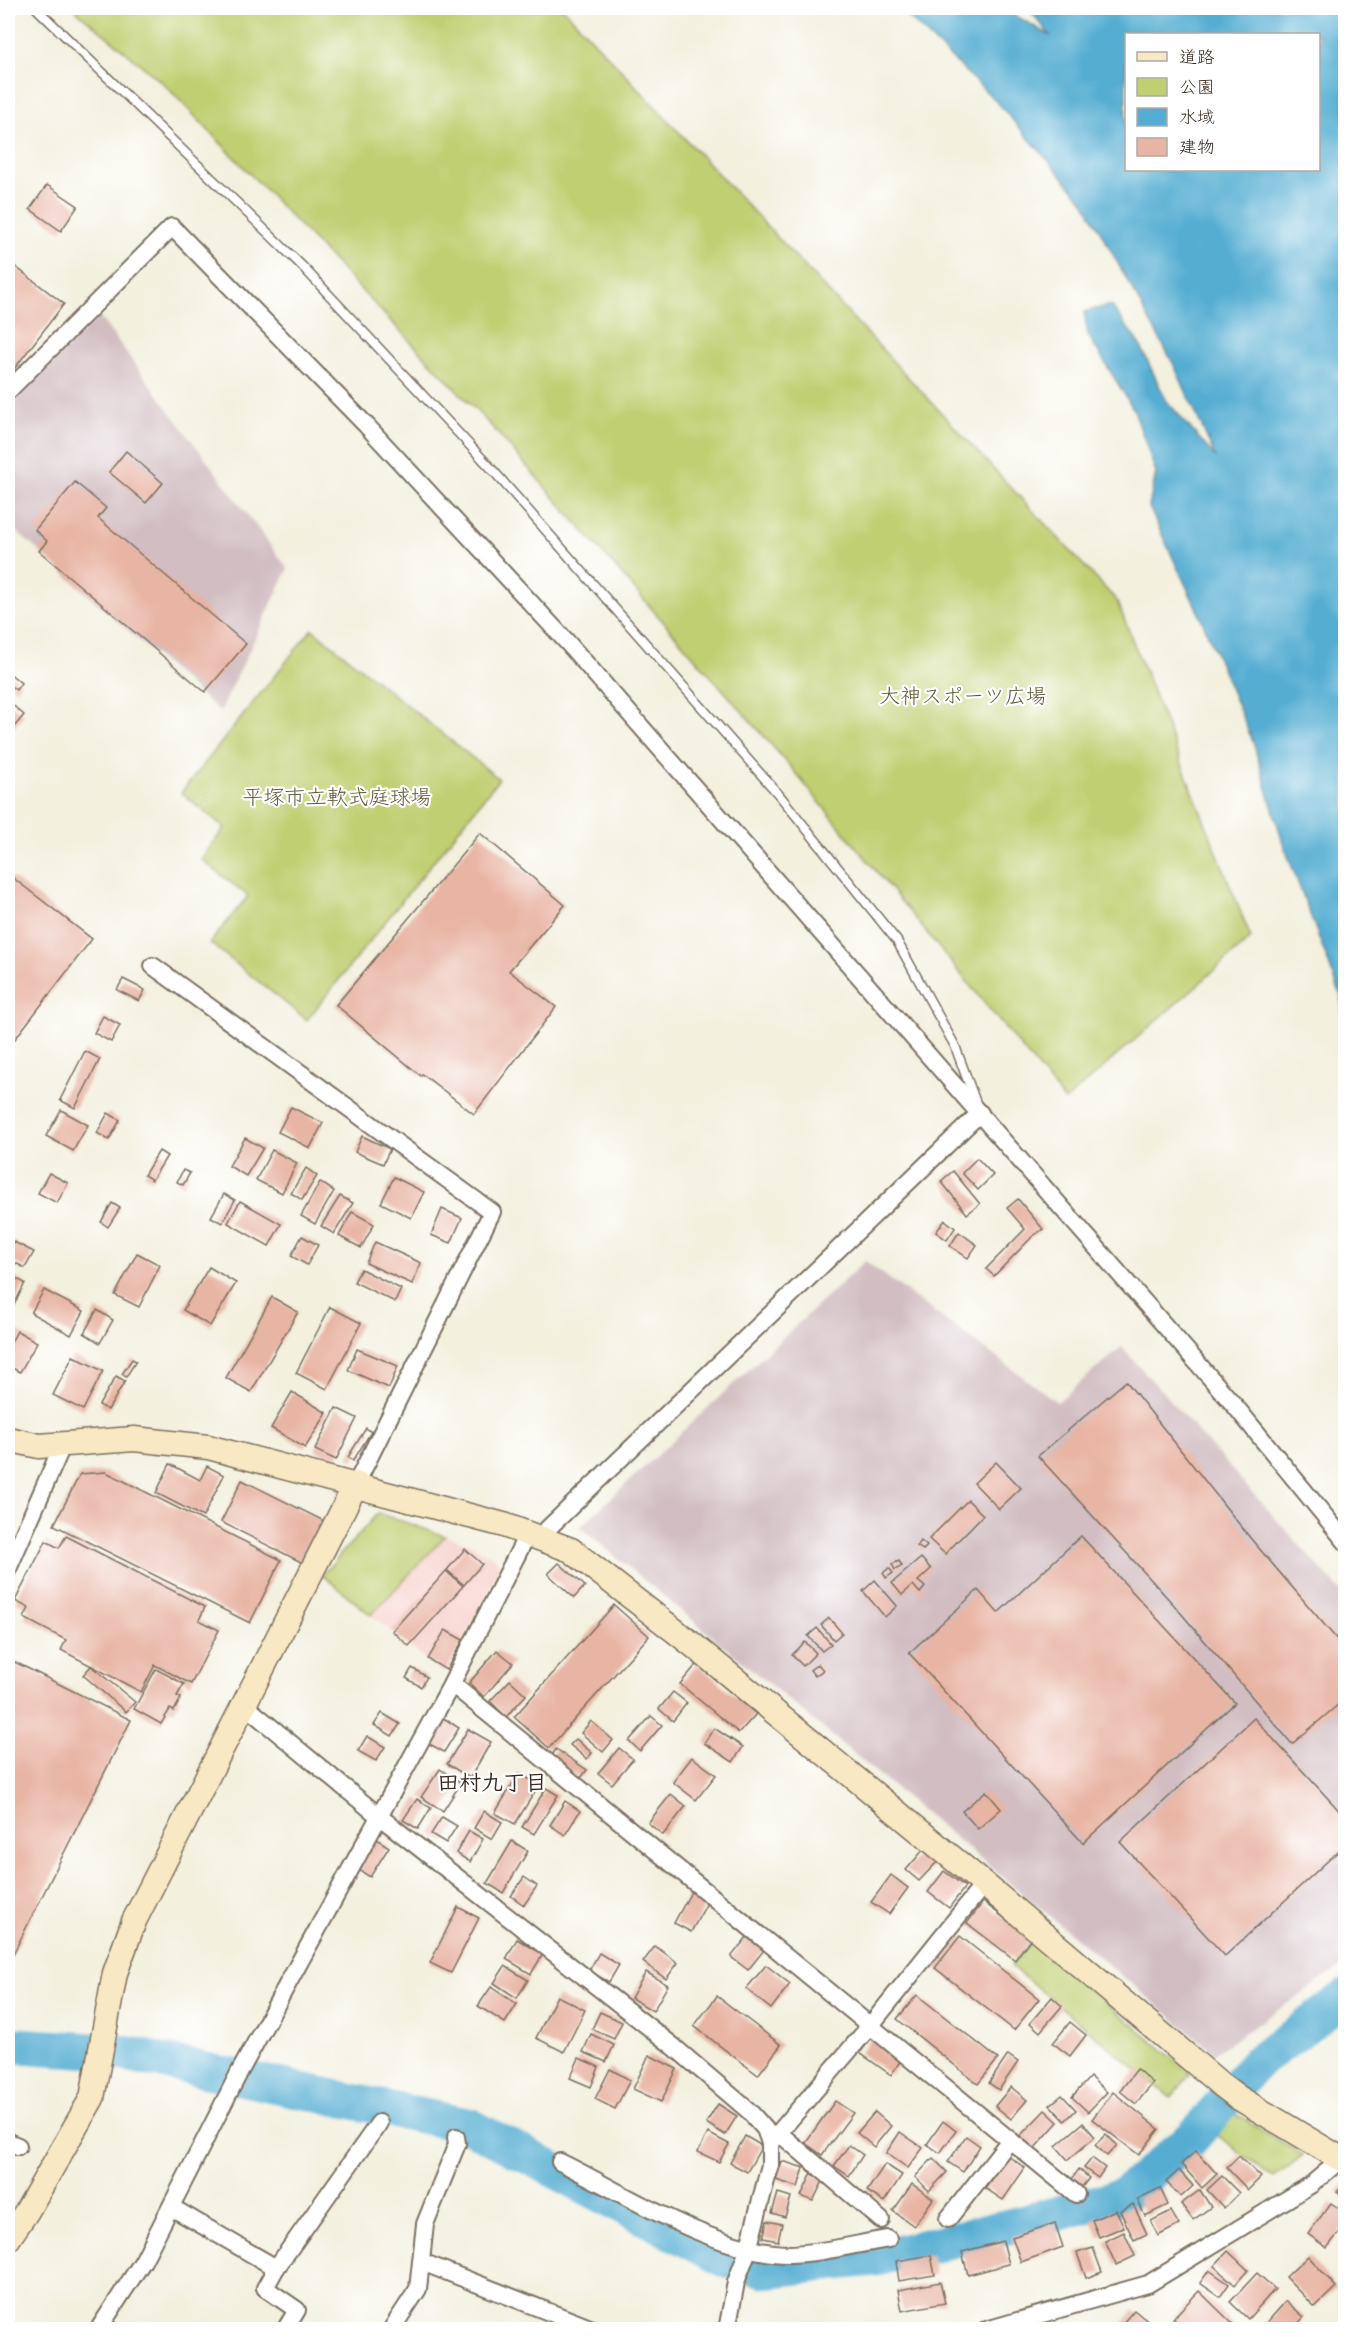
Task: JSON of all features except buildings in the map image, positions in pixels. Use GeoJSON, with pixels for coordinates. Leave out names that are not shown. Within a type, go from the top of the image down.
{"type":"FeatureCollection","features":[{"type":"Feature","properties":{"kind":"street"},"geometry":{"type":"LineString","coordinates":[[8,391],[172,227],[366,424],[567,642],[1235,1406],[1346,1542]]}},
{"type":"Feature","properties":{"kind":"street"},"geometry":{"type":"LineString","coordinates":[[8,2239],[67,2144],[92,2098],[115,1972],[134,1921],[492,1212],[153,966]]}},
{"type":"Feature","properties":{"kind":"street"},"geometry":{"type":"LineString","coordinates":[[98,2330],[143,2261],[240,2071],[534,1534],[980,1113]]}},
{"type":"Feature","properties":{"kind":"street"},"geometry":{"type":"LineString","coordinates":[[8,1439],[39,1446],[134,1438],[208,1447],[356,1484],[534,1534],[571,1550],[674,1630],[984,1884],[1219,2083],[1239,2098],[1344,2159],[1312,2184],[1148,2284],[986,2330]]}},
{"type":"Feature","properties":{"kind":"street"},"geometry":{"type":"LineString","coordinates":[[8,1569],[63,1444]]}},
{"type":"Feature","properties":{"kind":"street"},"geometry":{"type":"LineString","coordinates":[[452,1684],[1076,2194]]}},
{"type":"Feature","properties":{"kind":"street"},"geometry":{"type":"LineString","coordinates":[[243,1704],[380,1817],[682,2054],[749,2111],[774,2138],[881,2220]]}},
{"type":"Feature","properties":{"kind":"street"},"geometry":{"type":"LineString","coordinates":[[726,2330],[736,2282],[748,2250],[770,2166],[774,2138],[870,2026],[984,1884]]}},
{"type":"Feature","properties":{"kind":"street"},"geometry":{"type":"LineString","coordinates":[[285,2330],[297,2310],[265,2288],[276,2268],[379,2123]]}},
{"type":"Feature","properties":{"kind":"street"},"geometry":{"type":"LineString","coordinates":[[391,2330],[418,2289],[425,2224],[458,2144],[456,2137]]}},
{"type":"Feature","properties":{"kind":"street"},"geometry":{"type":"LineString","coordinates":[[948,2219],[1010,2140]]}},
{"type":"Feature","properties":{"kind":"street"},"geometry":{"type":"LineString","coordinates":[[561,2162],[706,2235],[748,2250],[789,2254],[888,2239]]}},
{"type":"Feature","properties":{"kind":"street"},"geometry":{"type":"LineString","coordinates":[[171,2207],[276,2268]]}},
{"type":"Feature","properties":{"kind":"street"},"geometry":{"type":"LineString","coordinates":[[422,2262],[595,2330]]}},
{"type":"Feature","properties":{"kind":"lane"},"geometry":{"type":"LineString","coordinates":[[36,8],[310,275],[490,467],[780,796],[897,941],[955,1046],[980,1113]]}},
{"type":"Feature","properties":{"kind":"shaded area"},"geometry":{"type":"Polygon","coordinates":[[[99,316],[288,569],[220,712],[8,524],[8,408],[99,316]]]}},
{"type":"Feature","properties":{"kind":"shaded area"},"geometry":{"type":"Polygon","coordinates":[[[865,1261],[1057,1402],[1122,1347],[1345,1596],[1345,1964],[1215,2053],[580,1527],[865,1261]]]}},
{"type":"Feature","properties":{"kind":"shaded area"},"geometry":{"type":"Polygon","coordinates":[[[378,1513],[470,1544],[497,1559],[500,1568],[448,1670],[441,1672],[322,1575],[378,1513]]]}},
{"type":"Feature","properties":{"kind":"green space","name":"大神スポーツ広場"},"geometry":{"type":"Polygon","coordinates":[[[73,8],[563,8],[1117,601],[1251,938],[1065,1101],[789,765],[494,429],[165,85],[73,8]]]}},
{"type":"Feature","properties":{"kind":"green space","name":"平塚市立軟式庭球場"},"geometry":{"type":"Polygon","coordinates":[[[312,629],[499,779],[307,1020],[210,943],[248,896],[201,859],[225,828],[181,793],[312,629]]]}},
{"type":"Feature","properties":{"kind":"green space"},"geometry":{"type":"Polygon","coordinates":[[[378,1513],[445,1536],[371,1615],[322,1575],[378,1513]]]}},
{"type":"Feature","properties":{"kind":"green space"},"geometry":{"type":"Polygon","coordinates":[[[1032,1941],[1191,2073],[1171,2098],[1011,1966],[1032,1941]]]}},
{"type":"Feature","properties":{"kind":"green space"},"geometry":{"type":"Polygon","coordinates":[[[1227,2109],[1303,2155],[1274,2178],[1213,2132],[1227,2109]]]}},
{"type":"Feature","properties":{"kind":"water"},"geometry":{"type":"Polygon","coordinates":[[[899,8],[1002,8],[1051,36],[1028,8],[1345,8],[1345,1039],[1341,996],[1283,843],[1253,742],[1198,611],[1149,507],[1156,473],[1134,410],[1088,335],[1084,312],[1111,305],[1140,345],[1166,400],[1216,458],[1174,365],[1083,200],[995,100],[899,8]]]}},
{"type":"Feature","properties":{"kind":"water"},"geometry":{"type":"Polygon","coordinates":[[[1345,1189],[1345,1303],[1343,1196],[1345,1189]]]}},
{"type":"Feature","properties":{"kind":"waterway"},"geometry":{"type":"LineString","coordinates":[[8,2045],[118,2052],[470,2126],[724,2259],[767,2270],[878,2258],[1023,2223],[1124,2195],[1193,2137],[1256,2063],[1346,1997]]}},
{"type":"Feature","properties":{"kind":"district","name":"田村九丁目"},"geometry":{"type":"Point","coordinates":[492,1782]}}]}
